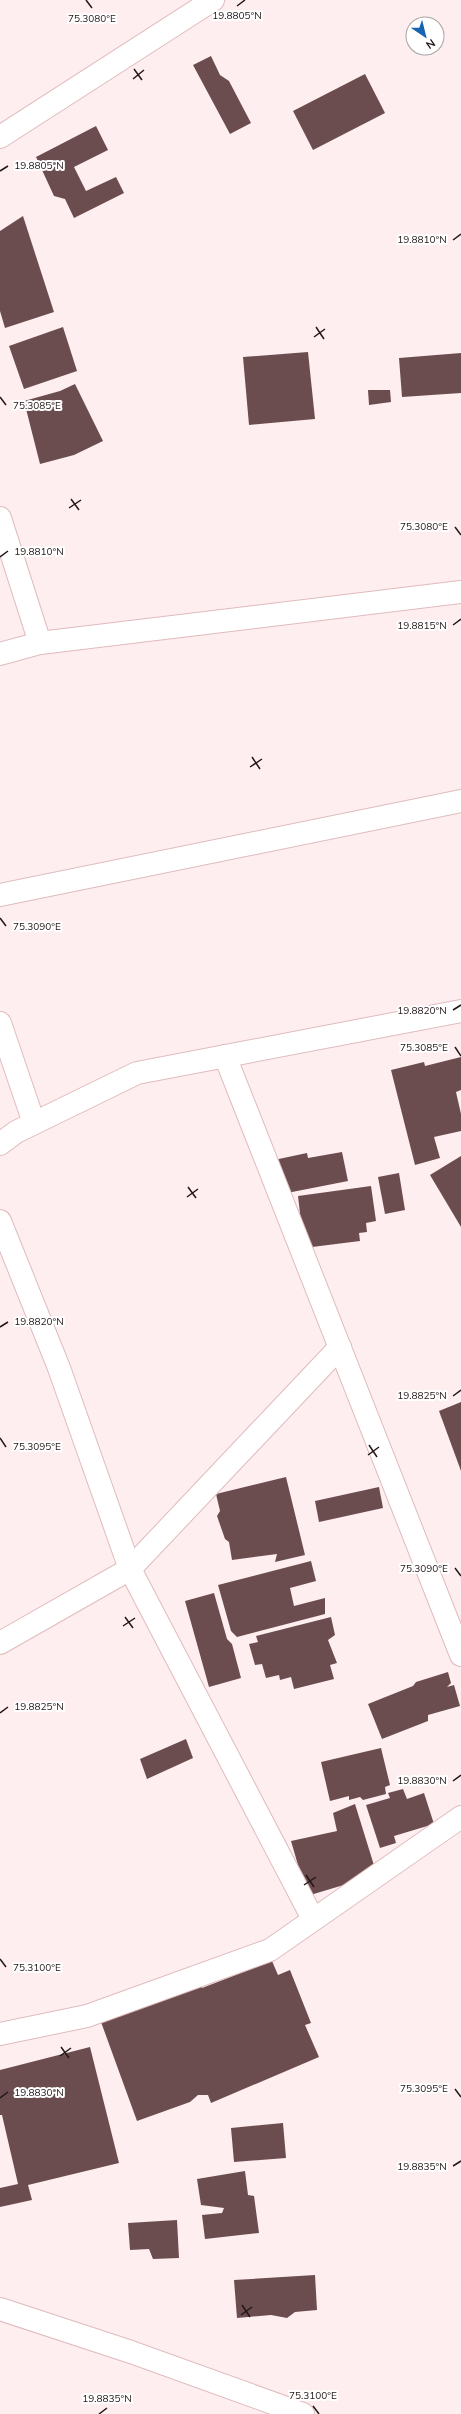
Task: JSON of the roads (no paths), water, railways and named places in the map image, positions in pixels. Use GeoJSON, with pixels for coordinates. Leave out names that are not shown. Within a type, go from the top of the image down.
{"type":"FeatureCollection","features":[{"type":"Feature","properties":{"kind":"street"},"geometry":{"type":"LineString","coordinates":[[0,137],[213,0]]}},
{"type":"Feature","properties":{"kind":"street"},"geometry":{"type":"LineString","coordinates":[[0,518],[40,643]]}},
{"type":"Feature","properties":{"kind":"street"},"geometry":{"type":"LineString","coordinates":[[0,654],[40,643],[461,592]]}},
{"type":"Feature","properties":{"kind":"street"},"geometry":{"type":"LineString","coordinates":[[0,895],[461,801]]}},
{"type":"Feature","properties":{"kind":"street"},"geometry":{"type":"LineString","coordinates":[[0,1023],[13,1132],[137,1073],[461,1011]]}},
{"type":"Feature","properties":{"kind":"street"},"geometry":{"type":"LineString","coordinates":[[225,1056],[461,1655]]}},
{"type":"Feature","properties":{"kind":"street"},"geometry":{"type":"LineString","coordinates":[[0,1221],[59,1368],[130,1569],[313,1919]]}},
{"type":"Feature","properties":{"kind":"street"},"geometry":{"type":"LineString","coordinates":[[0,1643],[130,1569],[340,1347]]}},
{"type":"Feature","properties":{"kind":"street"},"geometry":{"type":"LineString","coordinates":[[0,2034],[87,2016],[270,1950],[461,1817]]}},
{"type":"Feature","properties":{"kind":"street"},"geometry":{"type":"LineString","coordinates":[[0,2309],[131,2352],[303,2414]]}}]}
